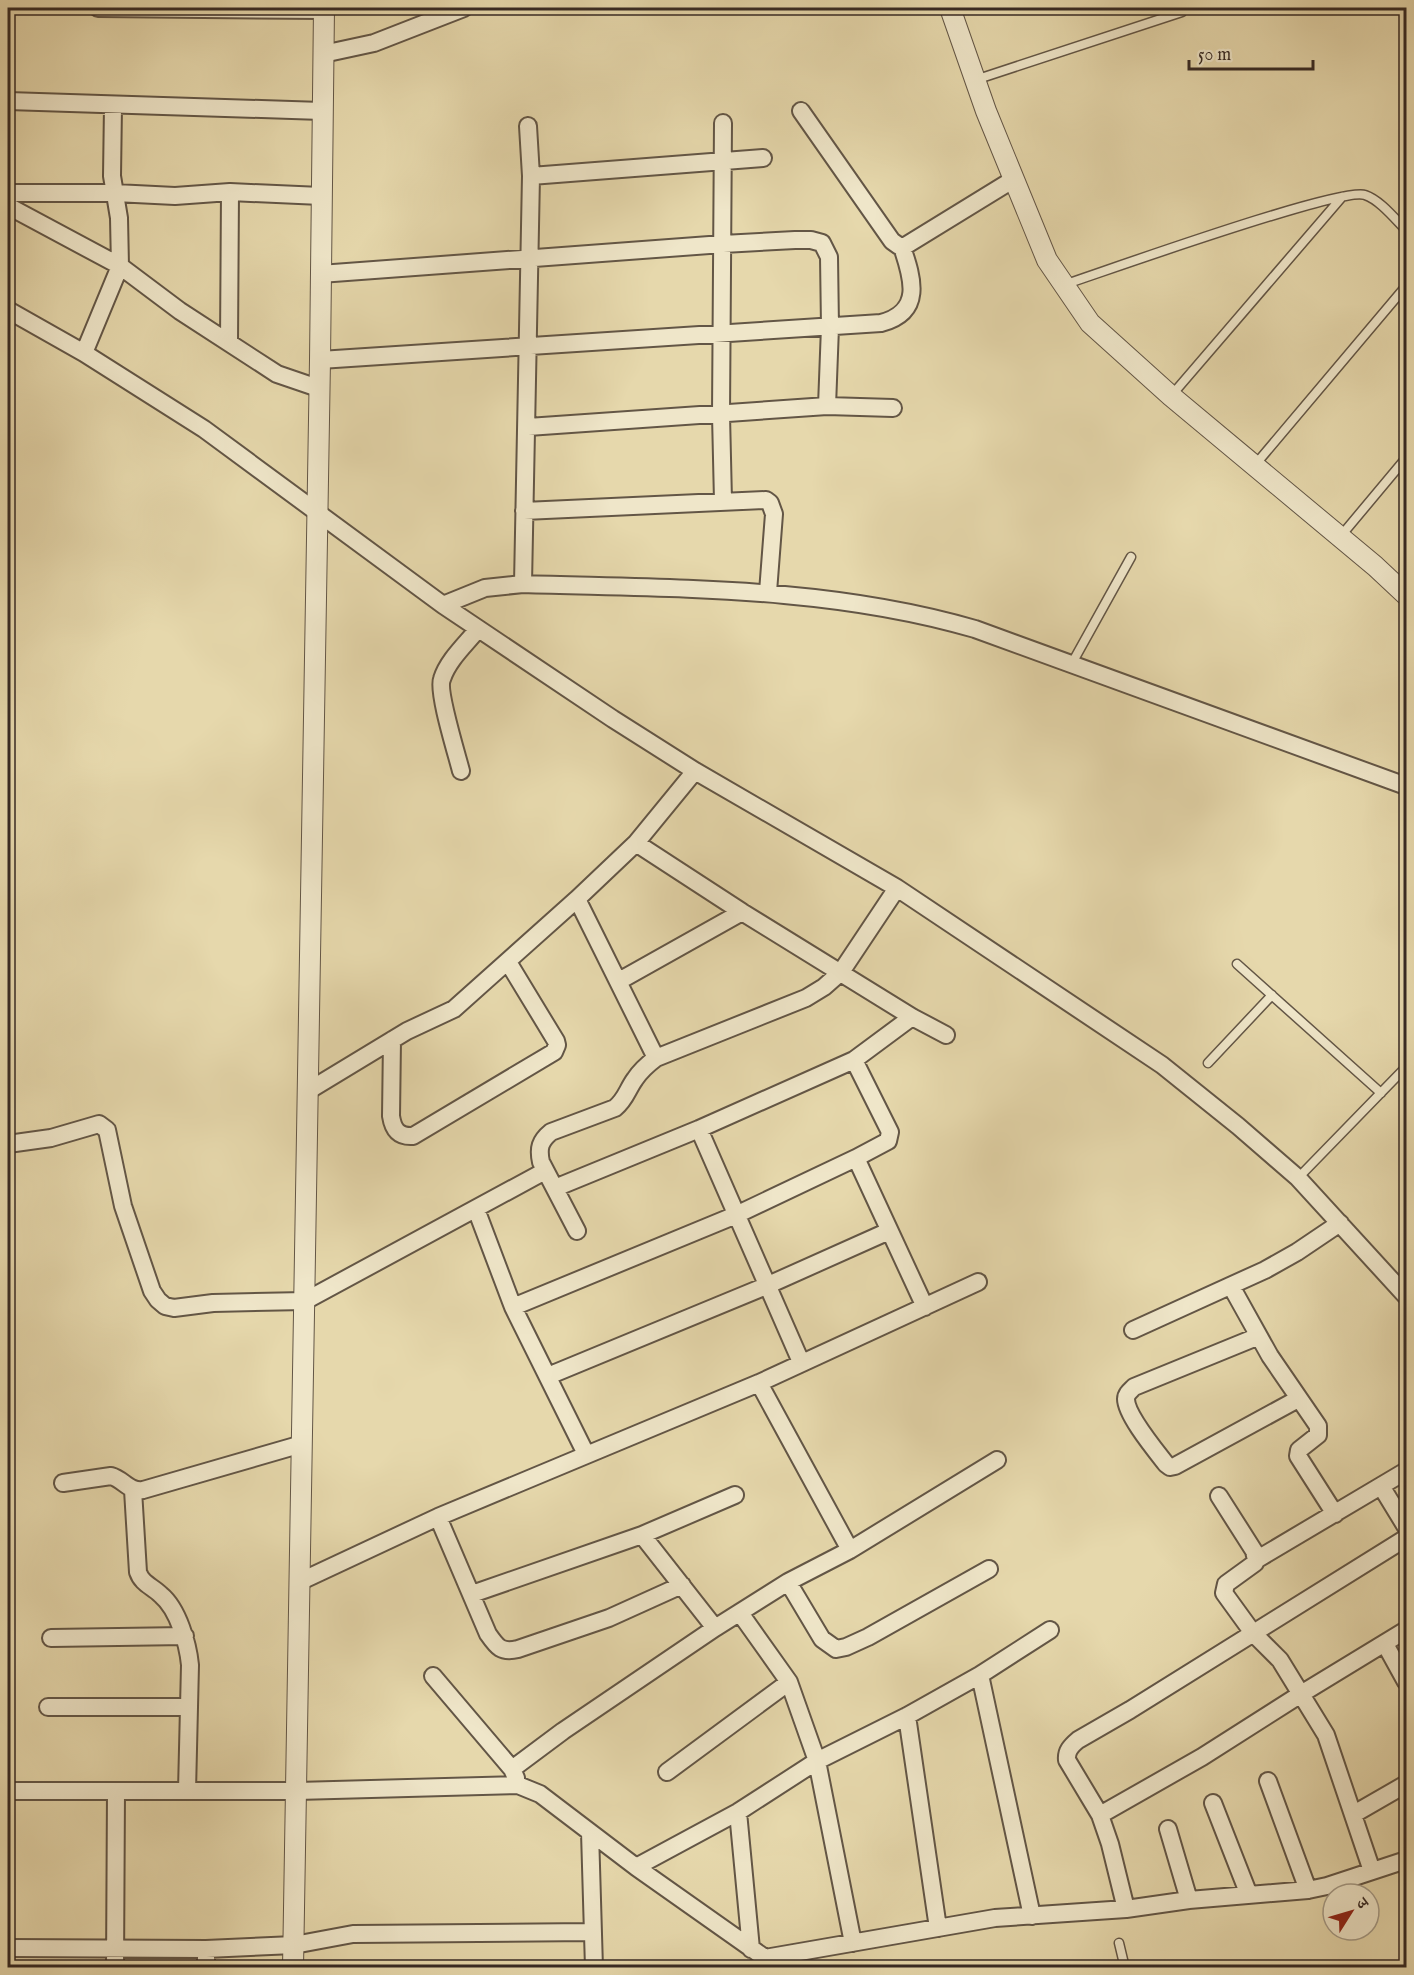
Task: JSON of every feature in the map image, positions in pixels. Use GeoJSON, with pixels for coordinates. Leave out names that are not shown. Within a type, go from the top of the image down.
{"type":"FeatureCollection","features":[{"type":"Feature","properties":{"kind":"street"},"geometry":{"type":"LineString","coordinates":[[98,8],[324,9],[293,1968]]}},
{"type":"Feature","properties":{"kind":"street"},"geometry":{"type":"LineString","coordinates":[[323,54],[374,43],[464,8]]}},
{"type":"Feature","properties":{"kind":"street"},"geometry":{"type":"LineString","coordinates":[[950,8],[975,80],[1047,260],[1090,323],[1171,396],[1407,595]]}},
{"type":"Feature","properties":{"kind":"street"},"geometry":{"type":"LineString","coordinates":[[8,101],[322,111]]}},
{"type":"Feature","properties":{"kind":"street"},"geometry":{"type":"LineString","coordinates":[[84,352],[120,266],[119,218],[112,164],[113,106]]}},
{"type":"Feature","properties":{"kind":"street"},"geometry":{"type":"LineString","coordinates":[[320,360],[831,327],[881,323],[896,318],[904,312],[910,299],[912,285],[911,273],[902,247],[892,241],[801,111]]}},
{"type":"Feature","properties":{"kind":"street"},"geometry":{"type":"LineString","coordinates":[[723,123],[721,415],[723,501]]}},
{"type":"Feature","properties":{"kind":"street"},"geometry":{"type":"LineString","coordinates":[[523,584],[528,427],[527,345],[531,176],[528,126]]}},
{"type":"Feature","properties":{"kind":"street"},"geometry":{"type":"LineString","coordinates":[[531,176],[763,158]]}},
{"type":"Feature","properties":{"kind":"street"},"geometry":{"type":"LineString","coordinates":[[902,247],[1014,179]]}},
{"type":"Feature","properties":{"kind":"street"},"geometry":{"type":"LineString","coordinates":[[8,193],[115,193],[175,196],[230,192],[321,196]]}},
{"type":"Feature","properties":{"kind":"street"},"geometry":{"type":"LineString","coordinates":[[229,343],[230,192]]}},
{"type":"Feature","properties":{"kind":"street"},"geometry":{"type":"LineString","coordinates":[[8,206],[120,266],[180,311],[278,374],[318,388]]}},
{"type":"Feature","properties":{"kind":"street"},"geometry":{"type":"LineString","coordinates":[[320,274],[723,243],[803,240],[822,243],[829,258],[831,327],[826,406]]}},
{"type":"Feature","properties":{"kind":"street"},"geometry":{"type":"LineString","coordinates":[[8,310],[84,352],[204,429],[443,605],[695,771],[897,888],[1162,1065],[1298,1178],[1407,1296]]}},
{"type":"Feature","properties":{"kind":"street"},"geometry":{"type":"LineString","coordinates":[[528,427],[826,406],[893,408]]}},
{"type":"Feature","properties":{"kind":"street"},"geometry":{"type":"LineString","coordinates":[[524,511],[760,499],[770,503],[774,514],[768,592]]}},
{"type":"Feature","properties":{"kind":"street"},"geometry":{"type":"LineString","coordinates":[[443,605],[485,588],[523,584],[768,592],[886,607],[975,629],[1407,786]]}},
{"type":"Feature","properties":{"kind":"street"},"geometry":{"type":"LineString","coordinates":[[461,771],[440,685],[452,660],[478,629]]}},
{"type":"Feature","properties":{"kind":"street"},"geometry":{"type":"LineString","coordinates":[[308,1091],[392,1040],[454,1009],[578,899],[636,843],[695,771]]}},
{"type":"Feature","properties":{"kind":"street"},"geometry":{"type":"LineString","coordinates":[[636,843],[742,912],[912,1017],[946,1035]]}},
{"type":"Feature","properties":{"kind":"street"},"geometry":{"type":"LineString","coordinates":[[577,1231],[545,1171],[538,1150],[545,1137],[551,1132],[615,1107],[622,1102],[638,1075],[656,1058],[806,998],[824,987],[841,972],[897,888]]}},
{"type":"Feature","properties":{"kind":"street"},"geometry":{"type":"LineString","coordinates":[[578,899],[656,1058]]}},
{"type":"Feature","properties":{"kind":"street"},"geometry":{"type":"LineString","coordinates":[[619,981],[742,912]]}},
{"type":"Feature","properties":{"kind":"street"},"geometry":{"type":"LineString","coordinates":[[392,1040],[391,1116],[393,1126],[405,1137],[412,1137],[554,1052],[557,1045],[554,1036],[508,962]]}},
{"type":"Feature","properties":{"kind":"street"},"geometry":{"type":"LineString","coordinates":[[555,1188],[699,1129],[854,1060],[912,1017]]}},
{"type":"Feature","properties":{"kind":"street"},"geometry":{"type":"LineString","coordinates":[[513,1307],[736,1215],[888,1141],[890,1132],[854,1060]]}},
{"type":"Feature","properties":{"kind":"street"},"geometry":{"type":"LineString","coordinates":[[8,1144],[51,1138],[99,1124],[103,1126],[107,1130],[123,1206],[148,1280],[158,1300],[165,1306],[174,1308],[213,1303],[304,1301],[545,1171]]}},
{"type":"Feature","properties":{"kind":"street"},"geometry":{"type":"LineString","coordinates":[[699,1129],[801,1362]]}},
{"type":"Feature","properties":{"kind":"street"},"geometry":{"type":"LineString","coordinates":[[856,1158],[925,1307]]}},
{"type":"Feature","properties":{"kind":"street"},"geometry":{"type":"LineString","coordinates":[[476,1209],[513,1307],[585,1454]]}},
{"type":"Feature","properties":{"kind":"street"},"geometry":{"type":"LineString","coordinates":[[1133,1330],[1265,1270],[1340,1223]]}},
{"type":"Feature","properties":{"kind":"street"},"geometry":{"type":"LineString","coordinates":[[548,1376],[766,1286],[890,1231]]}},
{"type":"Feature","properties":{"kind":"street"},"geometry":{"type":"LineString","coordinates":[[299,1582],[438,1516],[759,1383],[978,1282]]}},
{"type":"Feature","properties":{"kind":"street"},"geometry":{"type":"LineString","coordinates":[[1231,1286],[1259,1336],[1319,1430],[1318,1435],[1299,1450],[1299,1457],[1335,1514]]}},
{"type":"Feature","properties":{"kind":"street"},"geometry":{"type":"LineString","coordinates":[[1259,1336],[1134,1388],[1128,1393],[1126,1400],[1134,1420],[1170,1467],[1298,1399]]}},
{"type":"Feature","properties":{"kind":"street"},"geometry":{"type":"LineString","coordinates":[[759,1383],[850,1550]]}},
{"type":"Feature","properties":{"kind":"street"},"geometry":{"type":"LineString","coordinates":[[63,1483],[111,1476],[133,1490],[143,1490],[302,1444]]}},
{"type":"Feature","properties":{"kind":"street"},"geometry":{"type":"LineString","coordinates":[[8,1791],[297,1791],[515,1777],[563,1731],[715,1628],[788,1582],[850,1550],[997,1460]]}},
{"type":"Feature","properties":{"kind":"street"},"geometry":{"type":"LineString","coordinates":[[1372,1871],[1326,1735],[1280,1660],[1253,1633],[1226,1599],[1223,1591],[1227,1584],[1256,1560],[1407,1471]]}},
{"type":"Feature","properties":{"kind":"street"},"geometry":{"type":"LineString","coordinates":[[1381,1486],[1407,1527]]}},
{"type":"Feature","properties":{"kind":"street"},"geometry":{"type":"LineString","coordinates":[[133,1490],[138,1572],[145,1584],[165,1598],[185,1636],[190,1665],[187,1791]]}},
{"type":"Feature","properties":{"kind":"street"},"geometry":{"type":"LineString","coordinates":[[472,1594],[642,1535],[735,1495]]}},
{"type":"Feature","properties":{"kind":"street"},"geometry":{"type":"LineString","coordinates":[[1218,1496],[1254,1551],[1256,1560]]}},
{"type":"Feature","properties":{"kind":"street"},"geometry":{"type":"LineString","coordinates":[[438,1516],[488,1634],[499,1649],[505,1652],[609,1618],[682,1585]]}},
{"type":"Feature","properties":{"kind":"street"},"geometry":{"type":"LineString","coordinates":[[642,1535],[715,1628]]}},
{"type":"Feature","properties":{"kind":"street"},"geometry":{"type":"LineString","coordinates":[[1126,1909],[1110,1844],[1100,1815],[1067,1761],[1066,1753],[1078,1740],[1407,1538]]}},
{"type":"Feature","properties":{"kind":"street"},"geometry":{"type":"LineString","coordinates":[[788,1582],[822,1639],[836,1649],[868,1637],[989,1569]]}},
{"type":"Feature","properties":{"kind":"street"},"geometry":{"type":"LineString","coordinates":[[740,1613],[789,1682],[817,1761],[853,1943]]}},
{"type":"Feature","properties":{"kind":"street"},"geometry":{"type":"LineString","coordinates":[[636,1868],[738,1812],[817,1761],[907,1716],[980,1675],[1050,1630]]}},
{"type":"Feature","properties":{"kind":"street"},"geometry":{"type":"LineString","coordinates":[[1100,1815],[1202,1757],[1407,1630]]}},
{"type":"Feature","properties":{"kind":"street"},"geometry":{"type":"LineString","coordinates":[[51,1638],[185,1636]]}},
{"type":"Feature","properties":{"kind":"street"},"geometry":{"type":"LineString","coordinates":[[1385,1644],[1407,1682]]}},
{"type":"Feature","properties":{"kind":"street"},"geometry":{"type":"LineString","coordinates":[[980,1675],[1032,1916]]}},
{"type":"Feature","properties":{"kind":"street"},"geometry":{"type":"LineString","coordinates":[[433,1676],[515,1777],[636,1868],[765,1958],[995,1918],[1126,1909],[1189,1900],[1308,1890],[1407,1860]]}},
{"type":"Feature","properties":{"kind":"street"},"geometry":{"type":"LineString","coordinates":[[667,1772],[789,1682]]}},
{"type":"Feature","properties":{"kind":"street"},"geometry":{"type":"LineString","coordinates":[[48,1707],[189,1707]]}},
{"type":"Feature","properties":{"kind":"street"},"geometry":{"type":"LineString","coordinates":[[907,1716],[938,1928]]}},
{"type":"Feature","properties":{"kind":"street"},"geometry":{"type":"LineString","coordinates":[[1268,1781],[1308,1890]]}},
{"type":"Feature","properties":{"kind":"street"},"geometry":{"type":"LineString","coordinates":[[1354,1814],[1407,1784]]}},
{"type":"Feature","properties":{"kind":"street"},"geometry":{"type":"LineString","coordinates":[[115,1968],[116,1791]]}},
{"type":"Feature","properties":{"kind":"street"},"geometry":{"type":"LineString","coordinates":[[1214,1803],[1249,1895]]}},
{"type":"Feature","properties":{"kind":"street"},"geometry":{"type":"LineString","coordinates":[[738,1812],[751,1948]]}},
{"type":"Feature","properties":{"kind":"street"},"geometry":{"type":"LineString","coordinates":[[1168,1829],[1189,1900]]}},
{"type":"Feature","properties":{"kind":"street"},"geometry":{"type":"LineString","coordinates":[[590,1832],[594,1968]]}},
{"type":"Feature","properties":{"kind":"street"},"geometry":{"type":"LineString","coordinates":[[8,1948],[206,1949],[294,1945],[353,1934],[592,1932]]}},
{"type":"Feature","properties":{"kind":"street"},"geometry":{"type":"LineString","coordinates":[[206,1949],[206,1968]]}},
{"type":"Feature","properties":{"kind":"lane"},"geometry":{"type":"LineString","coordinates":[[975,80],[1182,12]]}},
{"type":"Feature","properties":{"kind":"lane"},"geometry":{"type":"LineString","coordinates":[[1063,285],[1293,209],[1342,196],[1365,195],[1374,200],[1407,230]]}},
{"type":"Feature","properties":{"kind":"lane"},"geometry":{"type":"LineString","coordinates":[[1171,396],[1342,196]]}},
{"type":"Feature","properties":{"kind":"lane"},"geometry":{"type":"LineString","coordinates":[[1254,465],[1407,285]]}},
{"type":"Feature","properties":{"kind":"lane"},"geometry":{"type":"LineString","coordinates":[[1340,537],[1407,458]]}},
{"type":"Feature","properties":{"kind":"lane"},"geometry":{"type":"LineString","coordinates":[[1071,665],[1131,557]]}},
{"type":"Feature","properties":{"kind":"lane"},"geometry":{"type":"LineString","coordinates":[[1238,964],[1381,1093]]}},
{"type":"Feature","properties":{"kind":"lane"},"geometry":{"type":"LineString","coordinates":[[1208,1063],[1272,995]]}},
{"type":"Feature","properties":{"kind":"lane"},"geometry":{"type":"LineString","coordinates":[[1298,1178],[1407,1067]]}},
{"type":"Feature","properties":{"kind":"lane"},"geometry":{"type":"LineString","coordinates":[[1119,1943],[1125,1968]]}}]}
